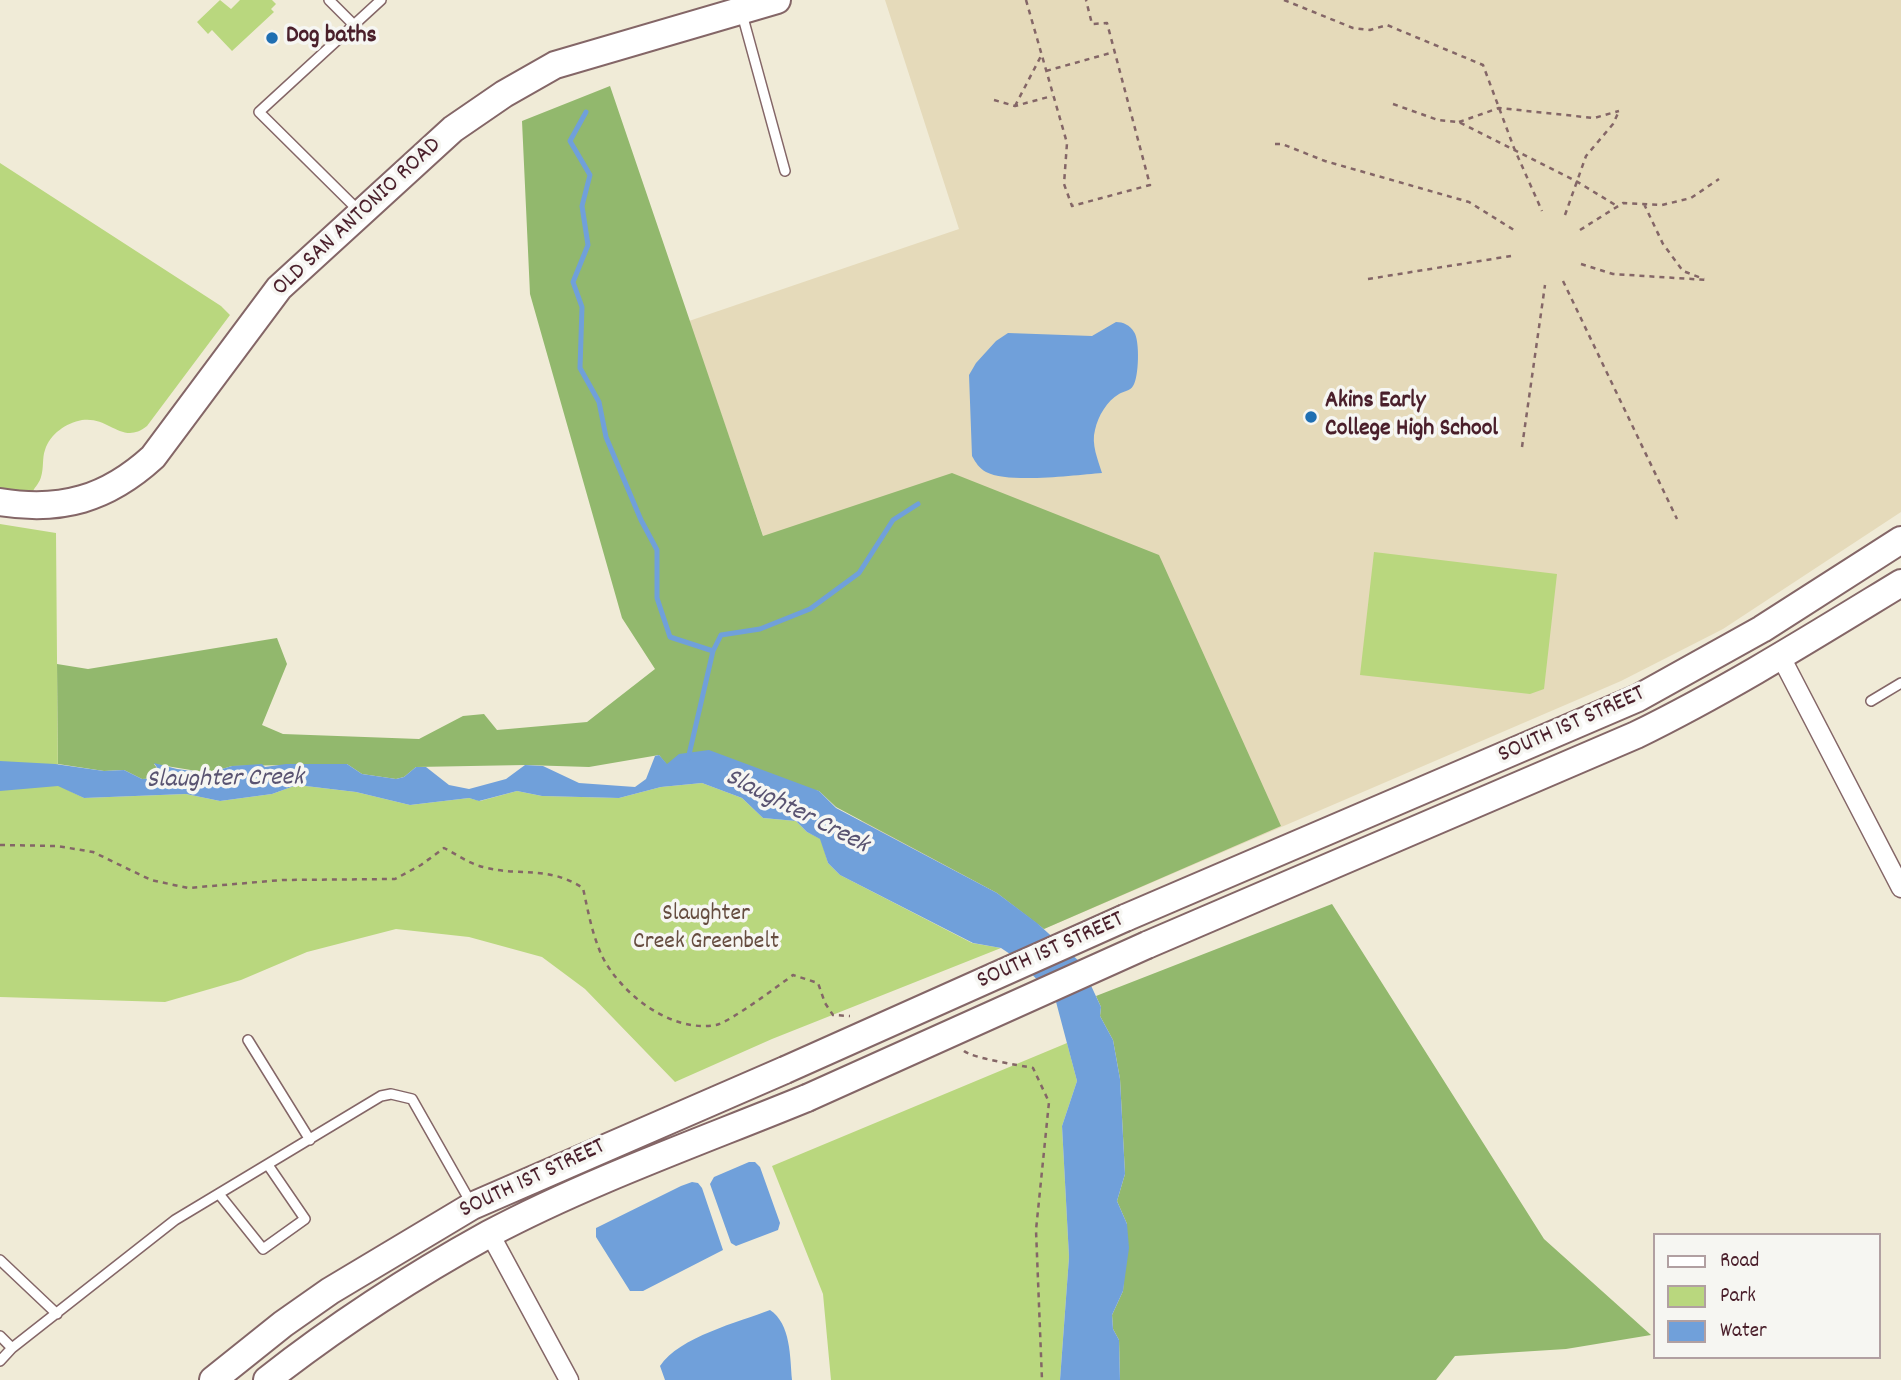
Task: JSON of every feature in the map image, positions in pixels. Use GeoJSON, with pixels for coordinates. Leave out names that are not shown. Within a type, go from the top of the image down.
{"type":"FeatureCollection","features":[{"type":"Feature","properties":{"kind":"main road","name":"OLD SAN ANTONIO ROAD"},"geometry":{"type":"LineString","coordinates":[[0,502],[31,507],[57,505],[90,496],[134,474],[153,457],[279,288],[453,129],[504,94],[555,65],[778,0]]}},
{"type":"Feature","properties":{"kind":"main road","name":"SOUTH 1ST STREET"},"geometry":{"type":"LineString","coordinates":[[213,1380],[283,1324],[330,1291],[472,1206],[1125,919],[1638,698],[1762,629],[1901,540]]}},
{"type":"Feature","properties":{"kind":"main road","name":"SOUTH 1ST STREET"},"geometry":{"type":"LineString","coordinates":[[267,1380],[363,1310],[490,1234],[583,1190],[807,1098],[1147,946],[1636,735],[1781,657],[1901,583]]}},
{"type":"Feature","properties":{"kind":"main road"},"geometry":{"type":"LineString","coordinates":[[472,1206],[490,1234]]}},
{"type":"Feature","properties":{"kind":"street"},"geometry":{"type":"LineString","coordinates":[[1781,657],[1901,888]]}},
{"type":"Feature","properties":{"kind":"street"},"geometry":{"type":"LineString","coordinates":[[490,1234],[569,1380]]}},
{"type":"Feature","properties":{"kind":"lane"},"geometry":{"type":"LineString","coordinates":[[330,0],[355,25]]}},
{"type":"Feature","properties":{"kind":"lane"},"geometry":{"type":"LineString","coordinates":[[362,214],[260,112],[381,0]]}},
{"type":"Feature","properties":{"kind":"lane"},"geometry":{"type":"LineString","coordinates":[[741,11],[785,172]]}},
{"type":"Feature","properties":{"kind":"lane"},"geometry":{"type":"LineString","coordinates":[[1871,701],[1901,683]]}},
{"type":"Feature","properties":{"kind":"lane"},"geometry":{"type":"LineString","coordinates":[[248,1040],[310,1140]]}},
{"type":"Feature","properties":{"kind":"lane"},"geometry":{"type":"LineString","coordinates":[[0,1361],[12,1348],[175,1220],[382,1096],[391,1094],[412,1099],[472,1206]]}},
{"type":"Feature","properties":{"kind":"lane"},"geometry":{"type":"LineString","coordinates":[[219,1194],[263,1249],[304,1219],[268,1164]]}},
{"type":"Feature","properties":{"kind":"lane"},"geometry":{"type":"LineString","coordinates":[[0,1260],[57,1314]]}},
{"type":"Feature","properties":{"kind":"lane"},"geometry":{"type":"LineString","coordinates":[[0,1336],[12,1348]]}},
{"type":"Feature","properties":{"kind":"path"},"geometry":{"type":"LineString","coordinates":[[1026,0],[1067,143],[1064,184],[1072,206],[1150,185],[1107,23],[1092,24],[1086,0]]}},
{"type":"Feature","properties":{"kind":"path"},"geometry":{"type":"LineString","coordinates":[[1284,0],[1353,29],[1370,30],[1387,25],[1483,65],[1514,149],[1542,211]]}},
{"type":"Feature","properties":{"kind":"path"},"geometry":{"type":"LineString","coordinates":[[1046,71],[1115,52]]}},
{"type":"Feature","properties":{"kind":"path"},"geometry":{"type":"LineString","coordinates":[[1015,106],[1041,54]]}},
{"type":"Feature","properties":{"kind":"path"},"geometry":{"type":"LineString","coordinates":[[994,100],[1015,106],[1054,96]]}},
{"type":"Feature","properties":{"kind":"path"},"geometry":{"type":"LineString","coordinates":[[1393,104],[1438,120],[1459,122],[1576,181],[1617,206]]}},
{"type":"Feature","properties":{"kind":"path"},"geometry":{"type":"LineString","coordinates":[[1459,122],[1499,108],[1594,118],[1619,111],[1613,124],[1586,156],[1565,215]]}},
{"type":"Feature","properties":{"kind":"path"},"geometry":{"type":"LineString","coordinates":[[1275,144],[1468,202],[1514,230]]}},
{"type":"Feature","properties":{"kind":"path"},"geometry":{"type":"LineString","coordinates":[[1580,230],[1623,203],[1662,205],[1691,198],[1718,178]]}},
{"type":"Feature","properties":{"kind":"path"},"geometry":{"type":"LineString","coordinates":[[1581,264],[1614,274],[1707,280],[1683,271],[1663,244],[1644,204]]}},
{"type":"Feature","properties":{"kind":"path"},"geometry":{"type":"LineString","coordinates":[[1368,279],[1511,257]]}},
{"type":"Feature","properties":{"kind":"path"},"geometry":{"type":"LineString","coordinates":[[1563,281],[1677,519]]}},
{"type":"Feature","properties":{"kind":"path"},"geometry":{"type":"LineString","coordinates":[[1522,447],[1545,285]]}},
{"type":"Feature","properties":{"kind":"path"},"geometry":{"type":"LineString","coordinates":[[0,845],[57,846],[93,852],[152,880],[188,888],[282,880],[395,879],[444,848],[482,867],[549,873],[569,878],[583,888],[590,925],[603,957],[623,985],[654,1012],[687,1026],[718,1024],[793,975],[818,983],[825,1003],[833,1014],[856,1016]]}},
{"type":"Feature","properties":{"kind":"path"},"geometry":{"type":"LineString","coordinates":[[961,1048],[969,1056],[1033,1068],[1049,1102],[1036,1230],[1042,1380]]}},
{"type":"Feature","properties":{"kind":"shaded area","name":"Akins Early College High School"},"geometry":{"type":"Polygon","coordinates":[[[885,0],[1901,0],[1901,512],[1723,629],[1621,681],[1044,929],[997,893],[862,822],[689,321],[959,229],[885,0]]]}},
{"type":"Feature","properties":{"kind":"green space"},"geometry":{"type":"Polygon","coordinates":[[[220,0],[231,9],[240,0],[272,0],[276,4],[271,9],[274,12],[232,51],[212,30],[208,34],[197,22],[220,0]]]}},
{"type":"Feature","properties":{"kind":"green space"},"geometry":{"type":"Polygon","coordinates":[[[610,86],[763,536],[952,473],[1159,555],[1281,826],[1044,929],[997,893],[836,807],[819,791],[667,765],[659,755],[589,767],[416,767],[404,777],[396,779],[362,774],[347,764],[232,766],[209,773],[154,764],[160,772],[159,778],[142,779],[124,770],[104,771],[58,764],[57,664],[88,669],[277,638],[287,664],[262,725],[283,734],[419,739],[463,716],[484,714],[497,730],[587,722],[655,669],[622,618],[530,294],[522,121],[610,86]]]}},
{"type":"Feature","properties":{"kind":"green space"},"geometry":{"type":"Polygon","coordinates":[[[0,163],[221,306],[230,315],[147,426],[130,433],[92,420],[70,424],[55,434],[47,444],[39,483],[33,491],[21,495],[0,489],[0,163]]]}},
{"type":"Feature","properties":{"kind":"green space","name":"Slaughter Creek Greenbelt"},"geometry":{"type":"Polygon","coordinates":[[[0,524],[56,533],[58,785],[84,798],[186,794],[220,801],[272,794],[297,785],[356,792],[410,805],[469,798],[480,801],[517,791],[542,796],[619,798],[661,787],[702,783],[742,798],[763,818],[796,821],[807,832],[821,839],[828,863],[840,875],[972,943],[1001,948],[772,1039],[675,1082],[585,989],[542,957],[469,937],[396,929],[307,952],[241,980],[165,1002],[0,997],[0,524]]]}},
{"type":"Feature","properties":{"kind":"green space"},"geometry":{"type":"Polygon","coordinates":[[[1374,552],[1557,574],[1544,689],[1530,694],[1360,675],[1374,552]]]}},
{"type":"Feature","properties":{"kind":"green space"},"geometry":{"type":"Polygon","coordinates":[[[1332,904],[1544,1239],[1651,1335],[1566,1349],[1455,1356],[1436,1380],[1120,1380],[1119,1340],[1113,1329],[1112,1315],[1123,1291],[1127,1224],[1117,1201],[1125,1174],[1120,1079],[1113,1040],[1100,1016],[1101,1007],[1096,996],[1332,904]]]}},
{"type":"Feature","properties":{"kind":"green space"},"geometry":{"type":"Polygon","coordinates":[[[1067,1043],[1077,1081],[1062,1126],[1069,1257],[1060,1380],[831,1380],[823,1294],[772,1166],[1067,1043]]]}},
{"type":"Feature","properties":{"kind":"water"},"geometry":{"type":"Polygon","coordinates":[[[1116,322],[1126,324],[1136,336],[1138,368],[1133,386],[1111,401],[1096,425],[1094,446],[1102,473],[1026,478],[996,476],[981,469],[972,456],[969,375],[996,341],[1008,333],[1092,336],[1116,322]]]}},
{"type":"Feature","properties":{"kind":"water","name":"Slaughter Creek"},"geometry":{"type":"Polygon","coordinates":[[[709,750],[819,791],[836,808],[997,893],[1037,923],[1080,962],[1101,1007],[1100,1016],[1113,1040],[1120,1079],[1125,1174],[1117,1201],[1127,1224],[1129,1248],[1123,1291],[1112,1315],[1113,1329],[1119,1340],[1120,1380],[1060,1380],[1069,1257],[1062,1126],[1077,1081],[1055,998],[1016,958],[1001,948],[973,943],[840,875],[828,863],[820,839],[807,832],[796,821],[763,818],[742,798],[702,783],[661,787],[619,798],[542,796],[517,791],[479,801],[469,798],[410,805],[356,792],[297,785],[272,794],[220,801],[186,794],[84,798],[58,786],[0,791],[0,761],[55,764],[104,771],[124,770],[142,779],[159,778],[160,772],[154,763],[209,773],[232,766],[262,764],[265,767],[286,764],[347,764],[362,774],[396,779],[404,777],[416,767],[426,767],[449,785],[469,789],[506,779],[525,765],[543,766],[579,783],[635,787],[646,779],[655,756],[659,755],[667,764],[679,754],[709,750]]]}},
{"type":"Feature","properties":{"kind":"water"},"geometry":{"type":"Polygon","coordinates":[[[755,1162],[760,1167],[780,1223],[778,1230],[736,1246],[731,1243],[710,1184],[714,1177],[755,1162]]]}},
{"type":"Feature","properties":{"kind":"water"},"geometry":{"type":"Polygon","coordinates":[[[692,1182],[698,1183],[702,1188],[723,1250],[643,1291],[630,1291],[596,1237],[596,1228],[692,1182]]]}},
{"type":"Feature","properties":{"kind":"water"},"geometry":{"type":"Polygon","coordinates":[[[770,1310],[777,1316],[786,1332],[792,1380],[665,1380],[660,1366],[681,1347],[710,1332],[770,1310]]]}},
{"type":"Feature","properties":{"kind":"waterway"},"geometry":{"type":"LineString","coordinates":[[586,112],[570,141],[590,175],[582,206],[588,245],[573,282],[582,307],[580,368],[599,402],[606,437],[641,520],[657,550],[657,598],[670,637],[713,651],[688,759]]}},
{"type":"Feature","properties":{"kind":"waterway"},"geometry":{"type":"LineString","coordinates":[[713,651],[721,635],[760,629],[810,609],[859,573],[893,520],[918,504]]}},
{"type":"Feature","properties":{"kind":"place","name":"Dog baths"},"geometry":{"type":"Point","coordinates":[272,38]}},
{"type":"Feature","properties":{"kind":"place","name":"Akins Early College High School"},"geometry":{"type":"Point","coordinates":[1311,417]}}]}
